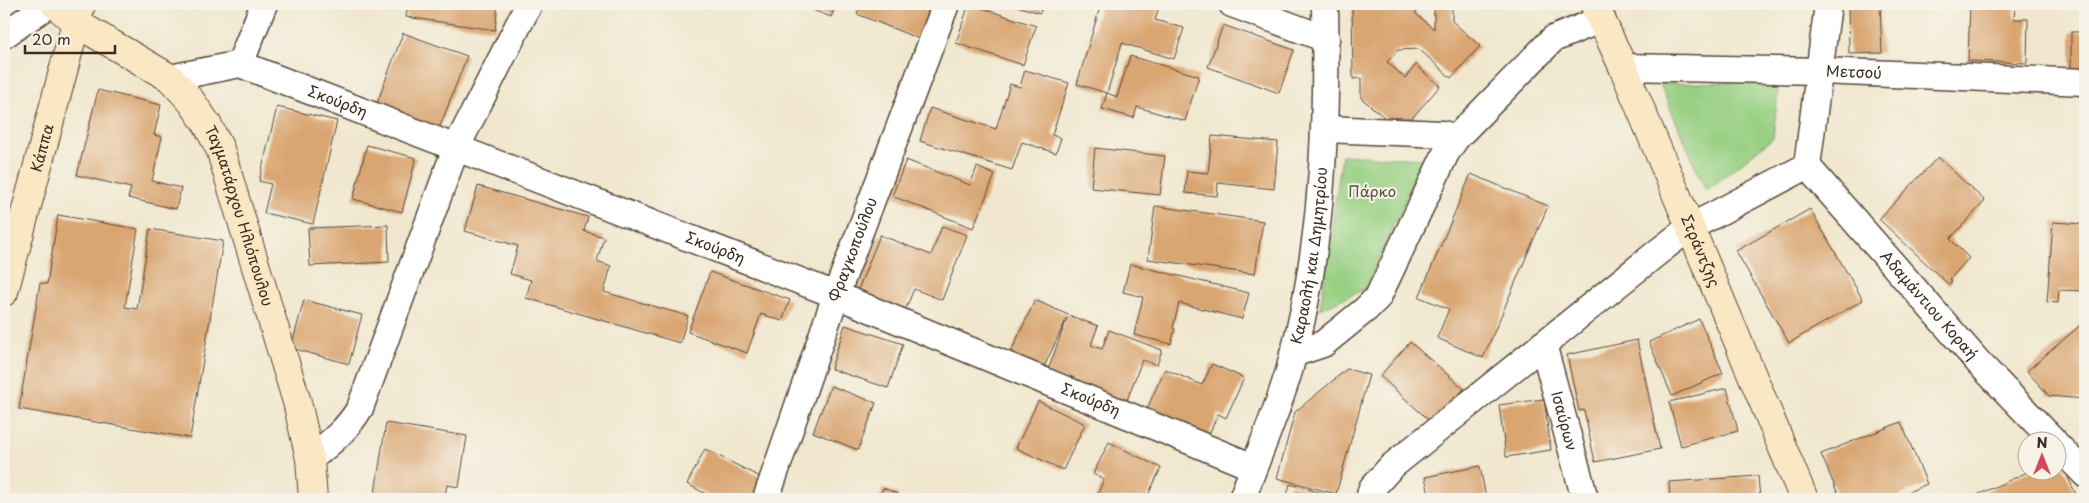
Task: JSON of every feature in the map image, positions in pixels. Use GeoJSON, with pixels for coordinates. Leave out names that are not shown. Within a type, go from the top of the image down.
{"type":"FeatureCollection","features":[{"type":"Feature","properties":{"kind":"main road","name":"Ταγματάρχου Ηλιόπουλου"},"geometry":{"type":"LineString","coordinates":[[56,4],[78,13],[170,78],[191,101],[208,124],[220,149],[295,394],[310,459],[313,499]]}},
{"type":"Feature","properties":{"kind":"main road","name":"Στράντζης"},"geometry":{"type":"LineString","coordinates":[[1598,11],[1804,499]]}},
{"type":"Feature","properties":{"kind":"main road","name":"Κάππα"},"geometry":{"type":"LineString","coordinates":[[4,292],[78,13]]}},
{"type":"Feature","properties":{"kind":"street"},"geometry":{"type":"LineString","coordinates":[[4,36],[49,4]]}},
{"type":"Feature","properties":{"kind":"street"},"geometry":{"type":"LineString","coordinates":[[170,78],[240,64],[264,4]]}},
{"type":"Feature","properties":{"kind":"street"},"geometry":{"type":"LineString","coordinates":[[310,459],[351,424],[360,408],[456,148],[529,4]]}},
{"type":"Feature","properties":{"kind":"street","name":"Φραγκοπούλου"},"geometry":{"type":"LineString","coordinates":[[766,499],[836,295],[946,4]]}},
{"type":"Feature","properties":{"kind":"street"},"geometry":{"type":"LineString","coordinates":[[1232,4],[1326,39]]}},
{"type":"Feature","properties":{"kind":"street","name":"Καραολή και Δημητρίου"},"geometry":{"type":"LineString","coordinates":[[1242,499],[1288,373],[1314,254],[1319,217],[1325,129],[1326,4]]}},
{"type":"Feature","properties":{"kind":"street"},"geometry":{"type":"LineString","coordinates":[[1369,499],[1372,488],[1391,467],[1689,228],[1807,166],[1828,4]]}},
{"type":"Feature","properties":{"kind":"street"},"geometry":{"type":"LineString","coordinates":[[1293,354],[1323,344],[1378,297],[1446,153],[1456,138],[1553,39],[1598,11]]}},
{"type":"Feature","properties":{"kind":"street","name":"Σκούρδη"},"geometry":{"type":"LineString","coordinates":[[240,64],[836,295],[1253,467]]}},
{"type":"Feature","properties":{"kind":"street","name":"Μετσού"},"geometry":{"type":"LineString","coordinates":[[1623,67],[1820,71],[2085,82]]}},
{"type":"Feature","properties":{"kind":"street"},"geometry":{"type":"LineString","coordinates":[[1325,129],[1442,134],[1456,138]]}},
{"type":"Feature","properties":{"kind":"street","name":"Αδαμάντιου Κοραή"},"geometry":{"type":"LineString","coordinates":[[1807,166],[1979,363],[2043,430]]}},
{"type":"Feature","properties":{"kind":"street","name":"Ισαύρων"},"geometry":{"type":"LineString","coordinates":[[1544,344],[1585,499]]}},
{"type":"Feature","properties":{"kind":"street"},"geometry":{"type":"LineString","coordinates":[[2066,454],[2085,474]]}},
{"type":"Feature","properties":{"kind":"green space"},"geometry":{"type":"Polygon","coordinates":[[[1779,81],[1773,138],[1706,191],[1660,84],[1779,81]]]}},
{"type":"Feature","properties":{"kind":"green space","name":"Πάρκο"},"geometry":{"type":"Polygon","coordinates":[[[1342,155],[1424,159],[1365,289],[1320,309],[1342,155]]]}},
{"type":"Feature","properties":{"kind":"building"},"geometry":{"type":"Polygon","coordinates":[[[408,4],[498,4],[495,30],[406,17],[408,4]]]}},
{"type":"Feature","properties":{"kind":"building"},"geometry":{"type":"Polygon","coordinates":[[[813,4],[836,4],[831,17],[810,9],[813,4]]]}},
{"type":"Feature","properties":{"kind":"building"},"geometry":{"type":"Polygon","coordinates":[[[861,4],[937,4],[922,40],[857,14],[861,4]]]}},
{"type":"Feature","properties":{"kind":"building"},"geometry":{"type":"Polygon","coordinates":[[[969,4],[1036,26],[1023,65],[956,43],[969,4]]]}},
{"type":"Feature","properties":{"kind":"building"},"geometry":{"type":"Polygon","coordinates":[[[1010,4],[1043,4],[1040,13],[1010,4]]]}},
{"type":"Feature","properties":{"kind":"building"},"geometry":{"type":"Polygon","coordinates":[[[1101,4],[1160,4],[1155,20],[1184,28],[1174,59],[1122,43],[1107,93],[1077,84],[1101,4]]]}},
{"type":"Feature","properties":{"kind":"building"},"geometry":{"type":"Polygon","coordinates":[[[1352,4],[1416,4],[1416,14],[1434,29],[1434,11],[1440,4],[1452,4],[1452,21],[1480,46],[1451,78],[1419,49],[1398,50],[1387,62],[1405,78],[1416,65],[1440,86],[1412,118],[1385,118],[1361,98],[1361,78],[1353,79],[1352,4]]]}},
{"type":"Feature","properties":{"kind":"building"},"geometry":{"type":"Polygon","coordinates":[[[1848,4],[1880,4],[1882,53],[1849,54],[1848,4]]]}},
{"type":"Feature","properties":{"kind":"building"},"geometry":{"type":"Polygon","coordinates":[[[1970,4],[2015,4],[2014,19],[2028,19],[2027,63],[1968,61],[1970,4]]]}},
{"type":"Feature","properties":{"kind":"building"},"geometry":{"type":"Polygon","coordinates":[[[1223,25],[1294,50],[1279,93],[1208,67],[1223,25]]]}},
{"type":"Feature","properties":{"kind":"building"},"geometry":{"type":"Polygon","coordinates":[[[2071,32],[2085,32],[2085,70],[2071,70],[2071,32]]]}},
{"type":"Feature","properties":{"kind":"building"},"geometry":{"type":"Polygon","coordinates":[[[403,33],[467,56],[436,137],[373,114],[403,33]]]}},
{"type":"Feature","properties":{"kind":"building"},"geometry":{"type":"Polygon","coordinates":[[[1130,56],[1199,76],[1185,121],[1137,107],[1134,118],[1102,109],[1107,93],[1117,97],[1130,56]]]}},
{"type":"Feature","properties":{"kind":"building"},"geometry":{"type":"Polygon","coordinates":[[[1025,70],[1069,83],[1052,135],[1061,138],[1056,153],[1022,142],[1012,170],[920,141],[930,108],[996,129],[1010,84],[1020,87],[1025,70]]]}},
{"type":"Feature","properties":{"kind":"building"},"geometry":{"type":"Polygon","coordinates":[[[98,90],[161,105],[154,135],[162,137],[152,181],[181,188],[176,209],[128,198],[131,188],[77,175],[98,90]]]}},
{"type":"Feature","properties":{"kind":"building"},"geometry":{"type":"Polygon","coordinates":[[[277,107],[337,121],[313,224],[264,213],[271,184],[259,181],[277,107]]]}},
{"type":"Feature","properties":{"kind":"building"},"geometry":{"type":"Polygon","coordinates":[[[1212,136],[1278,142],[1274,189],[1218,183],[1217,196],[1185,193],[1187,171],[1208,173],[1212,136]]]}},
{"type":"Feature","properties":{"kind":"building"},"geometry":{"type":"Polygon","coordinates":[[[367,145],[416,158],[402,212],[353,199],[367,145]]]}},
{"type":"Feature","properties":{"kind":"building"},"geometry":{"type":"Polygon","coordinates":[[[1095,148],[1165,156],[1160,195],[1091,188],[1095,148]]]}},
{"type":"Feature","properties":{"kind":"building"},"geometry":{"type":"Polygon","coordinates":[[[1938,157],[1985,201],[1950,239],[1969,258],[1950,279],[1952,281],[1949,285],[1879,219],[1938,157]]]}},
{"type":"Feature","properties":{"kind":"building"},"geometry":{"type":"Polygon","coordinates":[[[906,160],[970,185],[977,167],[995,175],[973,228],[892,196],[906,160]]]}},
{"type":"Feature","properties":{"kind":"building"},"geometry":{"type":"Polygon","coordinates":[[[1471,174],[1548,206],[1483,358],[1437,338],[1449,309],[1419,297],[1471,174]]]}},
{"type":"Feature","properties":{"kind":"building"},"geometry":{"type":"Polygon","coordinates":[[[478,186],[588,217],[584,231],[604,237],[597,261],[611,266],[604,292],[688,316],[680,343],[526,298],[531,280],[510,274],[518,246],[465,231],[478,186]]]}},
{"type":"Feature","properties":{"kind":"building"},"geometry":{"type":"Polygon","coordinates":[[[1155,206],[1263,221],[1255,274],[1148,259],[1155,206]]]}},
{"type":"Feature","properties":{"kind":"building"},"geometry":{"type":"Polygon","coordinates":[[[1810,209],[1863,300],[1789,343],[1736,251],[1810,209]]]}},
{"type":"Feature","properties":{"kind":"building"},"geometry":{"type":"Polygon","coordinates":[[[58,215],[138,229],[125,307],[137,309],[150,229],[223,241],[190,438],[19,409],[40,283],[47,284],[58,215]]]}},
{"type":"Feature","properties":{"kind":"building"},"geometry":{"type":"Polygon","coordinates":[[[2053,222],[2085,224],[2085,291],[2059,290],[2058,303],[2047,302],[2053,222]]]}},
{"type":"Feature","properties":{"kind":"building"},"geometry":{"type":"Polygon","coordinates":[[[388,225],[389,262],[310,266],[308,228],[388,225]]]}},
{"type":"Feature","properties":{"kind":"building"},"geometry":{"type":"Polygon","coordinates":[[[942,226],[967,235],[942,300],[914,289],[903,315],[855,297],[880,235],[931,255],[942,226]]]}},
{"type":"Feature","properties":{"kind":"building"},"geometry":{"type":"Polygon","coordinates":[[[1130,264],[1249,293],[1242,319],[1179,303],[1171,344],[1134,335],[1143,297],[1123,292],[1130,264]]]}},
{"type":"Feature","properties":{"kind":"building"},"geometry":{"type":"Polygon","coordinates":[[[710,272],[790,300],[782,321],[761,314],[747,353],[688,332],[710,272]]]}},
{"type":"Feature","properties":{"kind":"building"},"geometry":{"type":"Polygon","coordinates":[[[304,300],[362,315],[349,364],[291,348],[304,300]]]}},
{"type":"Feature","properties":{"kind":"building"},"geometry":{"type":"Polygon","coordinates":[[[1035,300],[1098,326],[1091,345],[1102,349],[1109,330],[1162,350],[1157,365],[1142,360],[1126,403],[1047,373],[1067,318],[1042,371],[1009,356],[1035,300]]]}},
{"type":"Feature","properties":{"kind":"building"},"geometry":{"type":"Polygon","coordinates":[[[1699,319],[1723,373],[1672,396],[1649,342],[1699,319]]]}},
{"type":"Feature","properties":{"kind":"building"},"geometry":{"type":"Polygon","coordinates":[[[2085,321],[2085,399],[2049,396],[2027,371],[2085,321]]]}},
{"type":"Feature","properties":{"kind":"building"},"geometry":{"type":"Polygon","coordinates":[[[845,325],[903,344],[888,388],[831,369],[845,325]]]}},
{"type":"Feature","properties":{"kind":"building"},"geometry":{"type":"Polygon","coordinates":[[[1637,340],[1660,449],[1595,462],[1584,410],[1579,411],[1567,355],[1637,340]]]}},
{"type":"Feature","properties":{"kind":"building"},"geometry":{"type":"Polygon","coordinates":[[[1410,342],[1464,389],[1433,424],[1380,376],[1410,342]]]}},
{"type":"Feature","properties":{"kind":"building"},"geometry":{"type":"Polygon","coordinates":[[[1212,364],[1244,378],[1226,418],[1218,414],[1206,441],[1145,413],[1165,369],[1202,385],[1212,364]]]}},
{"type":"Feature","properties":{"kind":"building"},"geometry":{"type":"Polygon","coordinates":[[[1347,369],[1369,375],[1336,494],[1277,478],[1295,412],[1347,369]]]}},
{"type":"Feature","properties":{"kind":"building"},"geometry":{"type":"Polygon","coordinates":[[[831,386],[876,403],[858,450],[813,432],[831,386]]]}},
{"type":"Feature","properties":{"kind":"building"},"geometry":{"type":"Polygon","coordinates":[[[1727,388],[1738,431],[1681,446],[1669,402],[1727,388]]]}},
{"type":"Feature","properties":{"kind":"building"},"geometry":{"type":"Polygon","coordinates":[[[1544,399],[1551,450],[1506,457],[1499,405],[1544,399]]]}},
{"type":"Feature","properties":{"kind":"building"},"geometry":{"type":"Polygon","coordinates":[[[1038,401],[1085,424],[1063,470],[1016,448],[1038,401]]]}},
{"type":"Feature","properties":{"kind":"building"},"geometry":{"type":"Polygon","coordinates":[[[1901,422],[1927,484],[1892,499],[1840,499],[1821,454],[1901,422]]]}},
{"type":"Feature","properties":{"kind":"building"},"geometry":{"type":"Polygon","coordinates":[[[386,423],[467,436],[459,487],[447,485],[444,499],[374,499],[386,423]]]}},
{"type":"Feature","properties":{"kind":"building"},"geometry":{"type":"Polygon","coordinates":[[[1109,442],[1161,468],[1146,499],[1095,499],[1104,480],[1093,474],[1109,442]]]}},
{"type":"Feature","properties":{"kind":"building"},"geometry":{"type":"Polygon","coordinates":[[[705,449],[764,479],[754,499],[716,499],[687,484],[705,449]]]}},
{"type":"Feature","properties":{"kind":"building"},"geometry":{"type":"Polygon","coordinates":[[[1480,466],[1486,499],[1430,499],[1425,477],[1480,466]]]}},
{"type":"Feature","properties":{"kind":"building"},"geometry":{"type":"Polygon","coordinates":[[[2066,473],[2078,499],[1976,499],[1975,496],[2016,477],[2016,480],[2066,480],[2066,473]]]}},
{"type":"Feature","properties":{"kind":"building"},"geometry":{"type":"Polygon","coordinates":[[[1758,476],[1760,499],[1670,499],[1669,482],[1758,476]]]}},
{"type":"Feature","properties":{"kind":"building"},"geometry":{"type":"Polygon","coordinates":[[[1290,484],[1343,499],[1286,499],[1290,484]]]}},
{"type":"Feature","properties":{"kind":"building"},"geometry":{"type":"Polygon","coordinates":[[[883,488],[898,494],[896,499],[879,499],[883,488]]]}}]}
